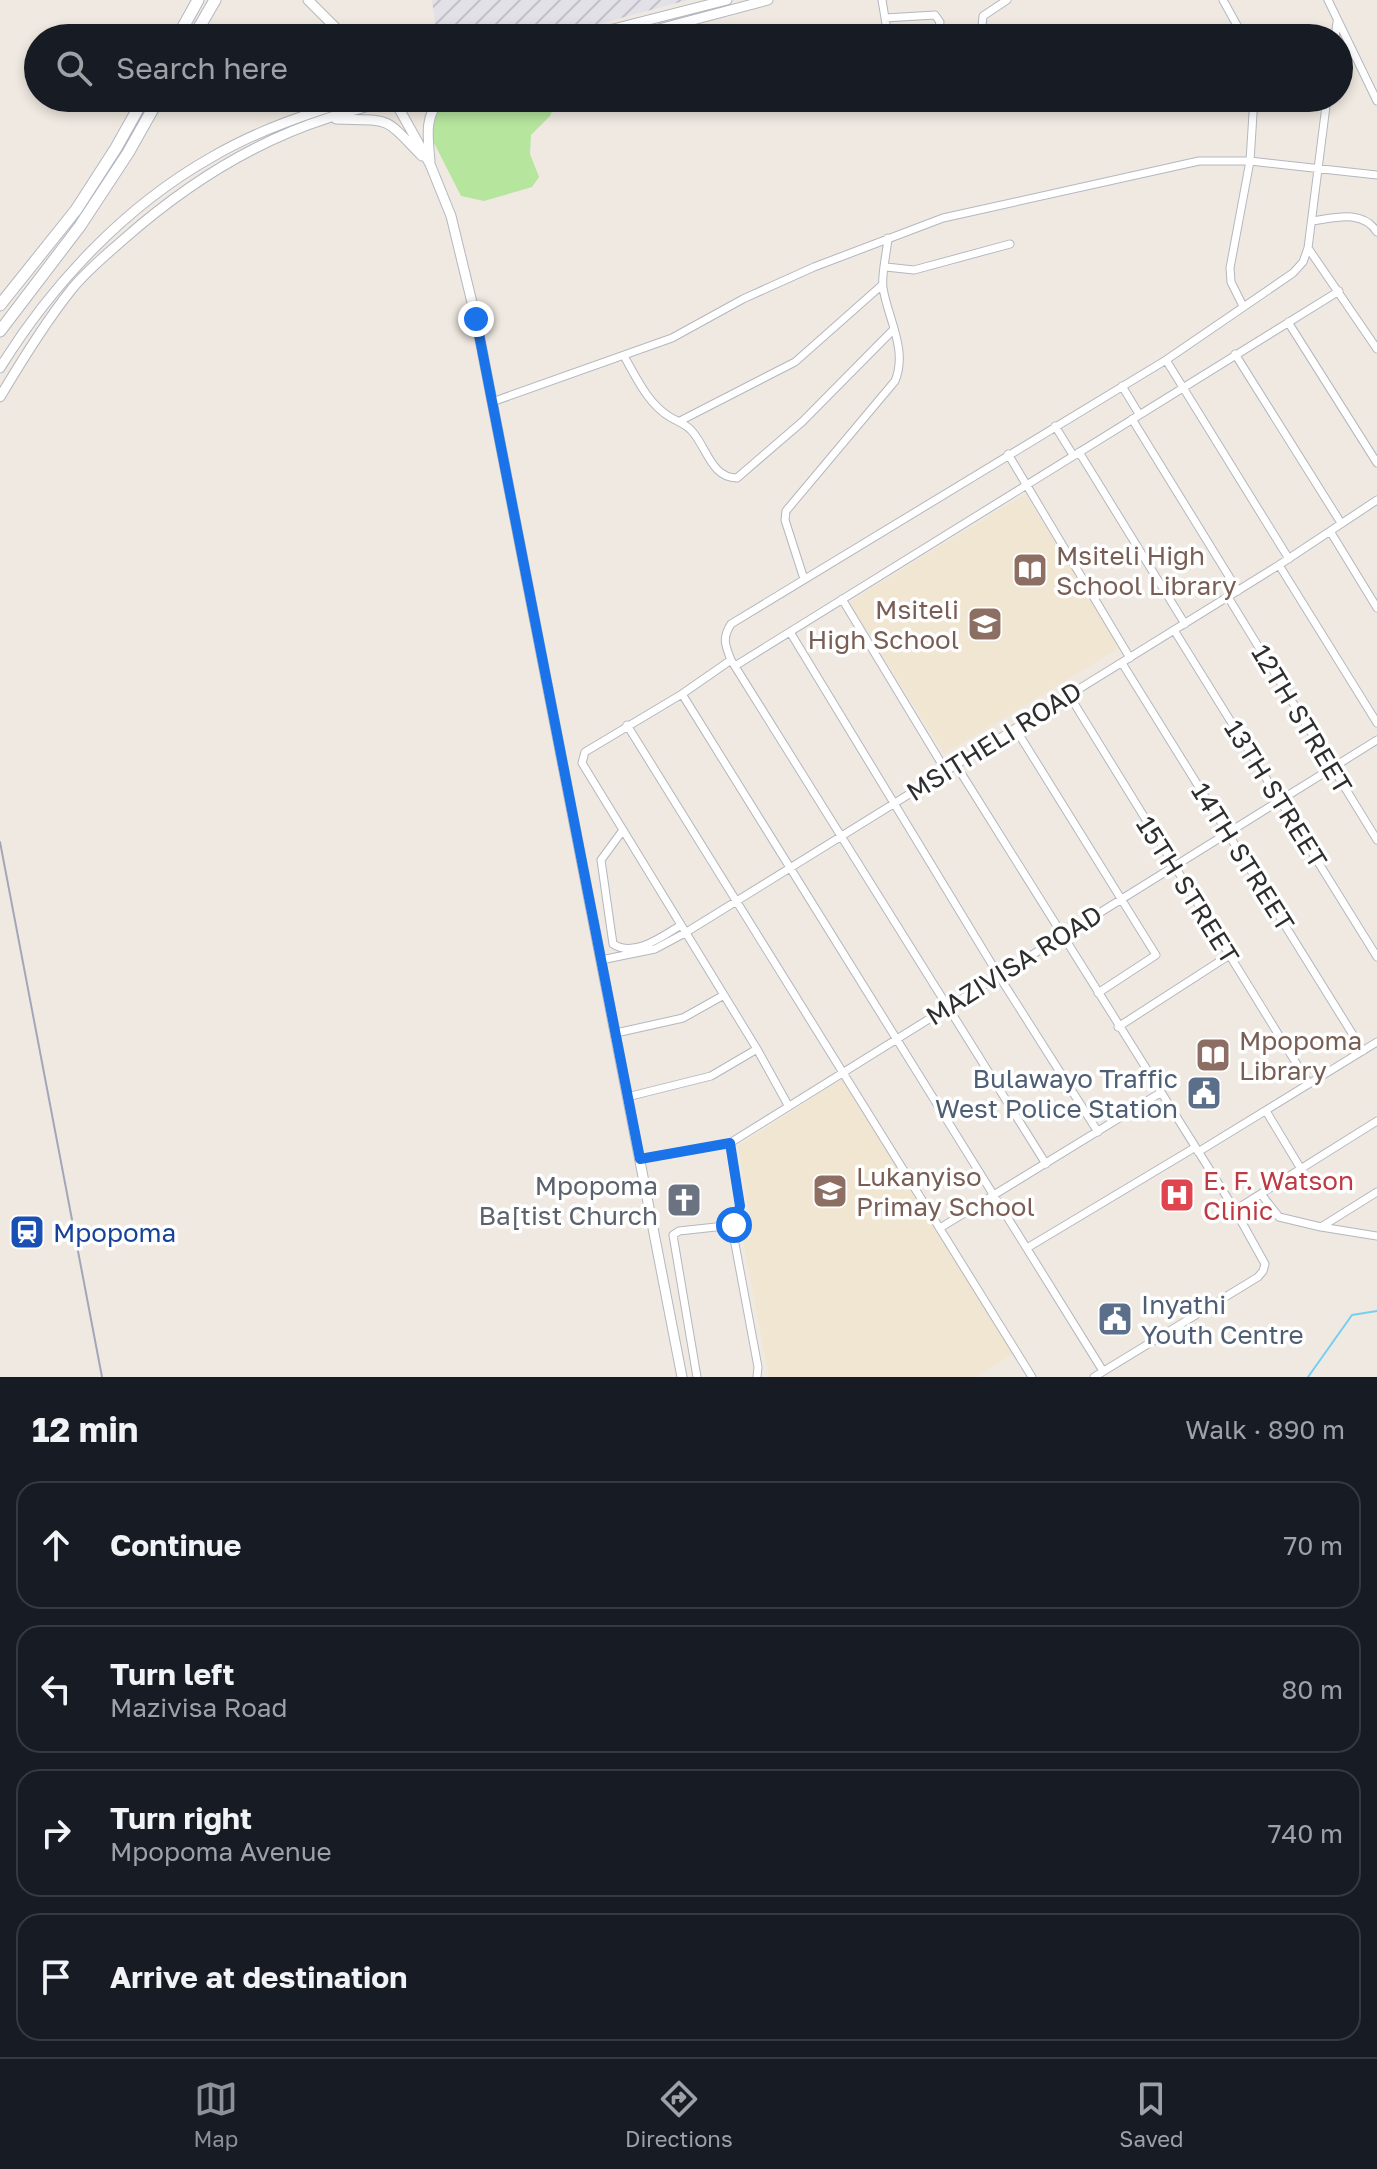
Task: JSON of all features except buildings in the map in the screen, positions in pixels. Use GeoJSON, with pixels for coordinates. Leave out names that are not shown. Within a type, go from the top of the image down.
{"type":"FeatureCollection","features":[{"type":"Feature","properties":{"kind":"main road"},"geometry":{"type":"LineString","coordinates":[[185,24],[198,0]]}},
{"type":"Feature","properties":{"kind":"main road"},"geometry":{"type":"LineString","coordinates":[[201,24],[215,0]]}},
{"type":"Feature","properties":{"kind":"main road"},"geometry":{"type":"LineString","coordinates":[[0,305],[76,210],[136,112]]}},
{"type":"Feature","properties":{"kind":"main road"},"geometry":{"type":"LineString","coordinates":[[0,331],[80,226],[151,112]]}},
{"type":"Feature","properties":{"kind":"street"},"geometry":{"type":"LineString","coordinates":[[308,0],[331,24]]}},
{"type":"Feature","properties":{"kind":"street"},"geometry":{"type":"LineString","coordinates":[[633,24],[727,0]]}},
{"type":"Feature","properties":{"kind":"street"},"geometry":{"type":"LineString","coordinates":[[678,24],[768,0]]}},
{"type":"Feature","properties":{"kind":"street"},"geometry":{"type":"LineString","coordinates":[[882,0],[886,24]]}},
{"type":"Feature","properties":{"kind":"street"},"geometry":{"type":"LineString","coordinates":[[982,24],[983,16],[1007,0]]}},
{"type":"Feature","properties":{"kind":"street"},"geometry":{"type":"LineString","coordinates":[[1223,0],[1236,24]]}},
{"type":"Feature","properties":{"kind":"street"},"geometry":{"type":"LineString","coordinates":[[1328,0],[1340,24]]}},
{"type":"Feature","properties":{"kind":"street"},"geometry":{"type":"LineString","coordinates":[[885,18],[935,15],[940,24]]}},
{"type":"Feature","properties":{"kind":"street"},"geometry":{"type":"LineString","coordinates":[[326,19],[328,24]]}},
{"type":"Feature","properties":{"kind":"street"},"geometry":{"type":"LineString","coordinates":[[1337,24],[1338,20]]}},
{"type":"Feature","properties":{"kind":"street"},"geometry":{"type":"LineString","coordinates":[[1353,51],[1377,101]]}},
{"type":"Feature","properties":{"kind":"street"},"geometry":{"type":"LineString","coordinates":[[0,368],[52,294],[103,240],[163,190],[211,157],[302,112]]}},
{"type":"Feature","properties":{"kind":"street"},"geometry":{"type":"LineString","coordinates":[[284,122],[316,112]]}},
{"type":"Feature","properties":{"kind":"street"},"geometry":{"type":"LineString","coordinates":[[0,397],[27,351],[73,288],[138,227],[221,168],[277,139],[347,112]]}},
{"type":"Feature","properties":{"kind":"street"},"geometry":{"type":"LineString","coordinates":[[402,112],[430,164],[451,216],[476,319],[682,1377]]}},
{"type":"Feature","properties":{"kind":"street"},"geometry":{"type":"LineString","coordinates":[[430,112],[427,124],[430,164]]}},
{"type":"Feature","properties":{"kind":"street"},"geometry":{"type":"LineString","coordinates":[[1243,306],[1231,282],[1230,268],[1250,161],[1253,112]]}},
{"type":"Feature","properties":{"kind":"street"},"geometry":{"type":"LineString","coordinates":[[1046,1164],[946,1009],[733,663],[724,637],[731,624],[1166,360],[1293,273],[1303,262],[1308,248],[1325,112]]}},
{"type":"Feature","properties":{"kind":"street"},"geometry":{"type":"LineString","coordinates":[[326,118],[380,119],[392,124],[430,164]]}},
{"type":"Feature","properties":{"kind":"street"},"geometry":{"type":"LineString","coordinates":[[492,402],[672,338],[743,299],[814,267],[943,218],[1199,161],[1250,161],[1377,175]]}},
{"type":"Feature","properties":{"kind":"street"},"geometry":{"type":"LineString","coordinates":[[1312,221],[1356,217],[1368,221],[1377,232]]}},
{"type":"Feature","properties":{"kind":"street"},"geometry":{"type":"LineString","coordinates":[[804,579],[785,520],[786,511],[895,381],[900,357],[882,285],[888,238]]}},
{"type":"Feature","properties":{"kind":"street"},"geometry":{"type":"LineString","coordinates":[[886,267],[914,270],[1010,244]]}},
{"type":"Feature","properties":{"kind":"street"},"geometry":{"type":"LineString","coordinates":[[1308,248],[1377,349]]}},
{"type":"Feature","properties":{"kind":"street"},"geometry":{"type":"LineString","coordinates":[[680,421],[795,362],[882,285]]}},
{"type":"Feature","properties":{"kind":"street"},"geometry":{"type":"LineString","coordinates":[[788,1105],[582,763],[585,752],[790,632],[1339,291]]}},
{"type":"Feature","properties":{"kind":"street"},"geometry":{"type":"LineString","coordinates":[[1288,322],[1377,463]]}},
{"type":"Feature","properties":{"kind":"street"},"geometry":{"type":"LineString","coordinates":[[624,356],[644,391],[655,403],[669,417],[680,421],[693,432],[718,471],[728,478],[737,478],[802,422],[894,329]]}},
{"type":"Feature","properties":{"kind":"street"},"geometry":{"type":"LineString","coordinates":[[1235,354],[1341,523]]}},
{"type":"Feature","properties":{"kind":"street"},"geometry":{"type":"LineString","coordinates":[[1166,360],[1289,559]]}},
{"type":"Feature","properties":{"kind":"street"},"geometry":{"type":"LineString","coordinates":[[1122,386],[1136,416],[1238,591]]}},
{"type":"Feature","properties":{"kind":"street"},"geometry":{"type":"LineString","coordinates":[[1055,426],[1076,453],[1185,624]]}},
{"type":"Feature","properties":{"kind":"street"},"geometry":{"type":"LineString","coordinates":[[1008,454],[1130,658]]}},
{"type":"Feature","properties":{"kind":"street","name":"MSITHELI ROAD"},"geometry":{"type":"LineString","coordinates":[[601,960],[655,949],[683,929],[842,836],[1185,624],[1377,500]]}},
{"type":"Feature","properties":{"kind":"street"},"geometry":{"type":"LineString","coordinates":[[1330,531],[1377,608]]}},
{"type":"Feature","properties":{"kind":"street"},"geometry":{"type":"LineString","coordinates":[[1279,565],[1377,723]]}},
{"type":"Feature","properties":{"kind":"street","name":"12TH STREET"},"geometry":{"type":"LineString","coordinates":[[1228,597],[1377,840]]}},
{"type":"Feature","properties":{"kind":"street"},"geometry":{"type":"LineString","coordinates":[[842,599],[946,771]]}},
{"type":"Feature","properties":{"kind":"street","name":"13TH STREET"},"geometry":{"type":"LineString","coordinates":[[1174,630],[1377,957]]}},
{"type":"Feature","properties":{"kind":"street"},"geometry":{"type":"LineString","coordinates":[[790,632],[893,804],[1098,1132]]}},
{"type":"Feature","properties":{"kind":"street","name":"14TH STREET"},"geometry":{"type":"LineString","coordinates":[[1122,663],[1363,1051]]}},
{"type":"Feature","properties":{"kind":"street"},"geometry":{"type":"LineString","coordinates":[[682,694],[1103,1371]]}},
{"type":"Feature","properties":{"kind":"street","name":"15TH STREET"},"geometry":{"type":"LineString","coordinates":[[1069,695],[1309,1084]]}},
{"type":"Feature","properties":{"kind":"street"},"geometry":{"type":"LineString","coordinates":[[627,725],[1032,1377]]}},
{"type":"Feature","properties":{"kind":"street"},"geometry":{"type":"LineString","coordinates":[[1015,728],[1156,955],[1098,993]]}},
{"type":"Feature","properties":{"kind":"street","name":"MAZIVISA ROAD"},"geometry":{"type":"LineString","coordinates":[[640,1159],[730,1143],[1377,740]]}},
{"type":"Feature","properties":{"kind":"street"},"geometry":{"type":"LineString","coordinates":[[956,765],[1263,1259],[1263,1271],[1094,1377]]}},
{"type":"Feature","properties":{"kind":"street"},"geometry":{"type":"LineString","coordinates":[[623,830],[601,860],[613,944],[622,949],[648,944],[683,929]]}},
{"type":"Feature","properties":{"kind":"street"},"geometry":{"type":"LineString","coordinates":[[1118,1027],[1228,956]]}},
{"type":"Feature","properties":{"kind":"street"},"geometry":{"type":"LineString","coordinates":[[616,1033],[683,1018],[724,995]]}},
{"type":"Feature","properties":{"kind":"street"},"geometry":{"type":"LineString","coordinates":[[1027,1248],[1266,1111],[1377,1042]]}},
{"type":"Feature","properties":{"kind":"street"},"geometry":{"type":"LineString","coordinates":[[627,1097],[711,1076],[757,1049]]}},
{"type":"Feature","properties":{"kind":"street"},"geometry":{"type":"LineString","coordinates":[[940,1228],[994,1198],[1160,1093]]}},
{"type":"Feature","properties":{"kind":"street"},"geometry":{"type":"LineString","coordinates":[[1266,1111],[1301,1169]]}},
{"type":"Feature","properties":{"kind":"street"},"geometry":{"type":"LineString","coordinates":[[1235,1210],[1377,1121]]}},
{"type":"Feature","properties":{"kind":"street"},"geometry":{"type":"LineString","coordinates":[[730,1143],[740,1206],[733,1233],[758,1367],[757,1377]]}},
{"type":"Feature","properties":{"kind":"street"},"geometry":{"type":"LineString","coordinates":[[1321,1227],[1377,1192]]}},
{"type":"Feature","properties":{"kind":"street"},"geometry":{"type":"LineString","coordinates":[[1261,1194],[1279,1217],[1377,1236]]}},
{"type":"Feature","properties":{"kind":"street"},"geometry":{"type":"LineString","coordinates":[[697,1377],[673,1235],[679,1231],[734,1225]]}},
{"type":"Feature","properties":{"kind":"shaded area"},"geometry":{"type":"Polygon","coordinates":[[[432,0],[688,0],[598,24],[435,24],[432,0]]]}},
{"type":"Feature","properties":{"kind":"shaded area","name":"Msiteli High School"},"geometry":{"type":"Polygon","coordinates":[[[1025,494],[1121,647],[944,754],[849,602],[1025,494]]]}},
{"type":"Feature","properties":{"kind":"shaded area","name":"Lukanyiso Primay School"},"geometry":{"type":"Polygon","coordinates":[[[843,1078],[1015,1352],[978,1377],[769,1377],[743,1239],[753,1236],[738,1146],[843,1078]]]}},
{"type":"Feature","properties":{"kind":"green space"},"geometry":{"type":"Polygon","coordinates":[[[437,112],[552,112],[531,135],[530,154],[539,177],[532,187],[484,201],[461,196],[433,141],[430,126],[437,112]]]}},
{"type":"Feature","properties":{"kind":"waterway"},"geometry":{"type":"LineString","coordinates":[[1308,1377],[1352,1315],[1377,1311]]}},
{"type":"Feature","properties":{"kind":"railway"},"geometry":{"type":"LineString","coordinates":[[0,842],[102,1377]]}},
{"type":"Feature","properties":{"kind":"place","name":"Msiteli High School Library"},"geometry":{"type":"Point","coordinates":[1030,570]}},
{"type":"Feature","properties":{"kind":"place","name":"Msiteli High School"},"geometry":{"type":"Point","coordinates":[985,624]}},
{"type":"Feature","properties":{"kind":"place","name":"Mpopoma Library"},"geometry":{"type":"Point","coordinates":[1213,1055]}},
{"type":"Feature","properties":{"kind":"place","name":"Bulawayo Traffic West Police Station"},"geometry":{"type":"Point","coordinates":[1204,1093]}},
{"type":"Feature","properties":{"kind":"place","name":"Lukanyiso Primay School"},"geometry":{"type":"Point","coordinates":[830,1191]}},
{"type":"Feature","properties":{"kind":"place","name":"E. F. Watson Clinic"},"geometry":{"type":"Point","coordinates":[1177,1195]}},
{"type":"Feature","properties":{"kind":"place","name":"Mpopoma Ba[tist Church"},"geometry":{"type":"Point","coordinates":[684,1200]}},
{"type":"Feature","properties":{"kind":"place","name":"Mpopoma"},"geometry":{"type":"Point","coordinates":[27,1232]}},
{"type":"Feature","properties":{"kind":"place","name":"Inyathi Youth Centre"},"geometry":{"type":"Point","coordinates":[1115,1319]}},
{"type":"Feature","properties":{"kind":"route"},"geometry":{"type":"LineString","coordinates":[[476,319],[640,1159],[730,1143],[740,1206],[734,1225]]}}]}
